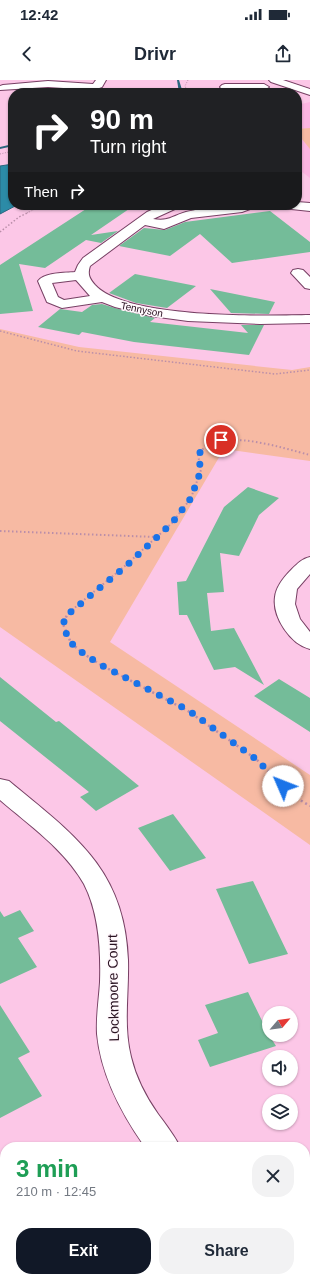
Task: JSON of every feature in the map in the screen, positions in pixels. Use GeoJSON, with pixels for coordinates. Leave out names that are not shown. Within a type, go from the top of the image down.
{"type":"FeatureCollection","features":[{"type":"Feature","properties":{"kind":"street"},"geometry":{"type":"LineString","coordinates":[[1,85],[48,84],[94,87],[99,85],[101,80]]}},
{"type":"Feature","properties":{"kind":"street"},"geometry":{"type":"LineString","coordinates":[[274,80],[298,88]]}},
{"type":"Feature","properties":{"kind":"street"},"geometry":{"type":"LineString","coordinates":[[225,87],[264,87]]}},
{"type":"Feature","properties":{"kind":"street"},"geometry":{"type":"LineString","coordinates":[[102,298],[62,304],[52,299],[45,281],[49,278],[82,276],[82,268],[88,261],[161,210]]}},
{"type":"Feature","properties":{"kind":"street"},"geometry":{"type":"LineString","coordinates":[[144,221],[164,226],[184,216],[228,210]]}},
{"type":"Feature","properties":{"kind":"street"},"geometry":{"type":"LineString","coordinates":[[298,273],[310,285]]}},
{"type":"Feature","properties":{"kind":"street","name":"Tennyson"},"geometry":{"type":"LineString","coordinates":[[82,276],[87,286],[102,298],[129,308],[189,317],[275,320],[310,319]]}},
{"type":"Feature","properties":{"kind":"street"},"geometry":{"type":"LineString","coordinates":[[310,563],[295,576],[287,589],[285,599],[286,610],[293,626],[310,643]]}},
{"type":"Feature","properties":{"kind":"street","name":"Lockmoore Court"},"geometry":{"type":"LineString","coordinates":[[0,787],[61,839],[81,860],[95,881],[112,928],[114,963],[112,1013],[113,1041],[120,1074],[137,1110],[160,1142]]}},
{"type":"Feature","properties":{"kind":"path"},"geometry":{"type":"LineString","coordinates":[[0,232],[19,217],[33,210]]}},
{"type":"Feature","properties":{"kind":"path"},"geometry":{"type":"LineString","coordinates":[[0,331],[77,351],[275,374],[310,370]]}},
{"type":"Feature","properties":{"kind":"path"},"geometry":{"type":"LineString","coordinates":[[310,455],[238,441],[221,440],[205,446],[198,455],[201,470],[191,498],[172,523],[126,566],[67,615],[63,624],[71,643],[101,665],[188,710],[256,759],[292,795],[310,806]]}},
{"type":"Feature","properties":{"kind":"path"},"geometry":{"type":"LineString","coordinates":[[0,531],[156,537]]}},
{"type":"Feature","properties":{"kind":"shaded area"},"geometry":{"type":"Polygon","coordinates":[[[310,102],[310,178],[302,172],[302,104],[310,102]]]}},
{"type":"Feature","properties":{"kind":"shaded area"},"geometry":{"type":"Polygon","coordinates":[[[310,128],[310,149],[302,139],[302,129],[310,128]]]}},
{"type":"Feature","properties":{"kind":"shaded area"},"geometry":{"type":"Polygon","coordinates":[[[0,329],[79,347],[292,370],[310,367],[310,461],[224,449],[110,642],[310,775],[310,845],[0,627],[0,329]]]}},
{"type":"Feature","properties":{"kind":"water"},"geometry":{"type":"Polygon","coordinates":[[[8,165],[8,210],[0,214],[0,166],[8,165]]]}},
{"type":"Feature","properties":{"kind":"building"},"geometry":{"type":"Polygon","coordinates":[[[84,210],[128,210],[91,235],[118,231],[101,243],[86,240],[45,268],[19,264],[33,311],[0,314],[0,265],[84,210]]]}},
{"type":"Feature","properties":{"kind":"building"},"geometry":{"type":"Polygon","coordinates":[[[270,211],[310,242],[310,252],[232,263],[200,234],[170,256],[119,246],[144,228],[165,230],[185,222],[270,211]]]}},
{"type":"Feature","properties":{"kind":"building"},"geometry":{"type":"Polygon","coordinates":[[[135,274],[196,286],[167,308],[136,303],[109,293],[135,274]]]}},
{"type":"Feature","properties":{"kind":"building"},"geometry":{"type":"Polygon","coordinates":[[[210,289],[275,302],[269,314],[231,313],[210,289]]]}},
{"type":"Feature","properties":{"kind":"building"},"geometry":{"type":"Polygon","coordinates":[[[102,304],[155,318],[150,322],[248,333],[241,325],[264,325],[249,355],[134,342],[82,332],[79,335],[38,327],[60,309],[82,312],[92,305],[102,304]]]}},
{"type":"Feature","properties":{"kind":"building"},"geometry":{"type":"Polygon","coordinates":[[[248,487],[279,498],[259,515],[239,556],[220,553],[224,592],[207,593],[211,631],[234,628],[264,685],[235,667],[214,670],[187,615],[179,615],[177,582],[186,581],[224,507],[248,487]]]}},
{"type":"Feature","properties":{"kind":"building"},"geometry":{"type":"Polygon","coordinates":[[[0,677],[56,722],[59,721],[139,786],[96,811],[80,797],[89,792],[0,721],[0,677]]]}},
{"type":"Feature","properties":{"kind":"building"},"geometry":{"type":"Polygon","coordinates":[[[279,679],[310,698],[310,732],[254,696],[279,679]]]}},
{"type":"Feature","properties":{"kind":"building"},"geometry":{"type":"Polygon","coordinates":[[[173,814],[206,858],[170,871],[138,828],[173,814]]]}},
{"type":"Feature","properties":{"kind":"building"},"geometry":{"type":"Polygon","coordinates":[[[253,881],[288,954],[249,964],[216,889],[253,881]]]}},
{"type":"Feature","properties":{"kind":"building"},"geometry":{"type":"Polygon","coordinates":[[[20,910],[34,931],[18,938],[37,967],[0,984],[0,911],[4,917],[20,910]]]}},
{"type":"Feature","properties":{"kind":"building"},"geometry":{"type":"Polygon","coordinates":[[[248,992],[262,1021],[262,1042],[273,1042],[276,1046],[210,1067],[198,1040],[218,1033],[205,1005],[248,992]]]}},
{"type":"Feature","properties":{"kind":"building"},"geometry":{"type":"Polygon","coordinates":[[[0,1005],[30,1052],[18,1058],[42,1096],[0,1118],[0,1005]]]}},
{"type":"Feature","properties":{"kind":"waterway"},"geometry":{"type":"LineString","coordinates":[[178,80],[180,88]]}},
{"type":"Feature","properties":{"kind":"waterway"},"geometry":{"type":"LineString","coordinates":[[0,148],[8,146]]}},
{"type":"Feature","properties":{"kind":"route"},"geometry":{"type":"LineString","coordinates":[[221,440],[205,446],[198,455],[201,470],[191,498],[172,523],[126,566],[67,615],[63,624],[71,643],[84,654],[101,665],[188,710],[256,759],[283,786]]}}]}
